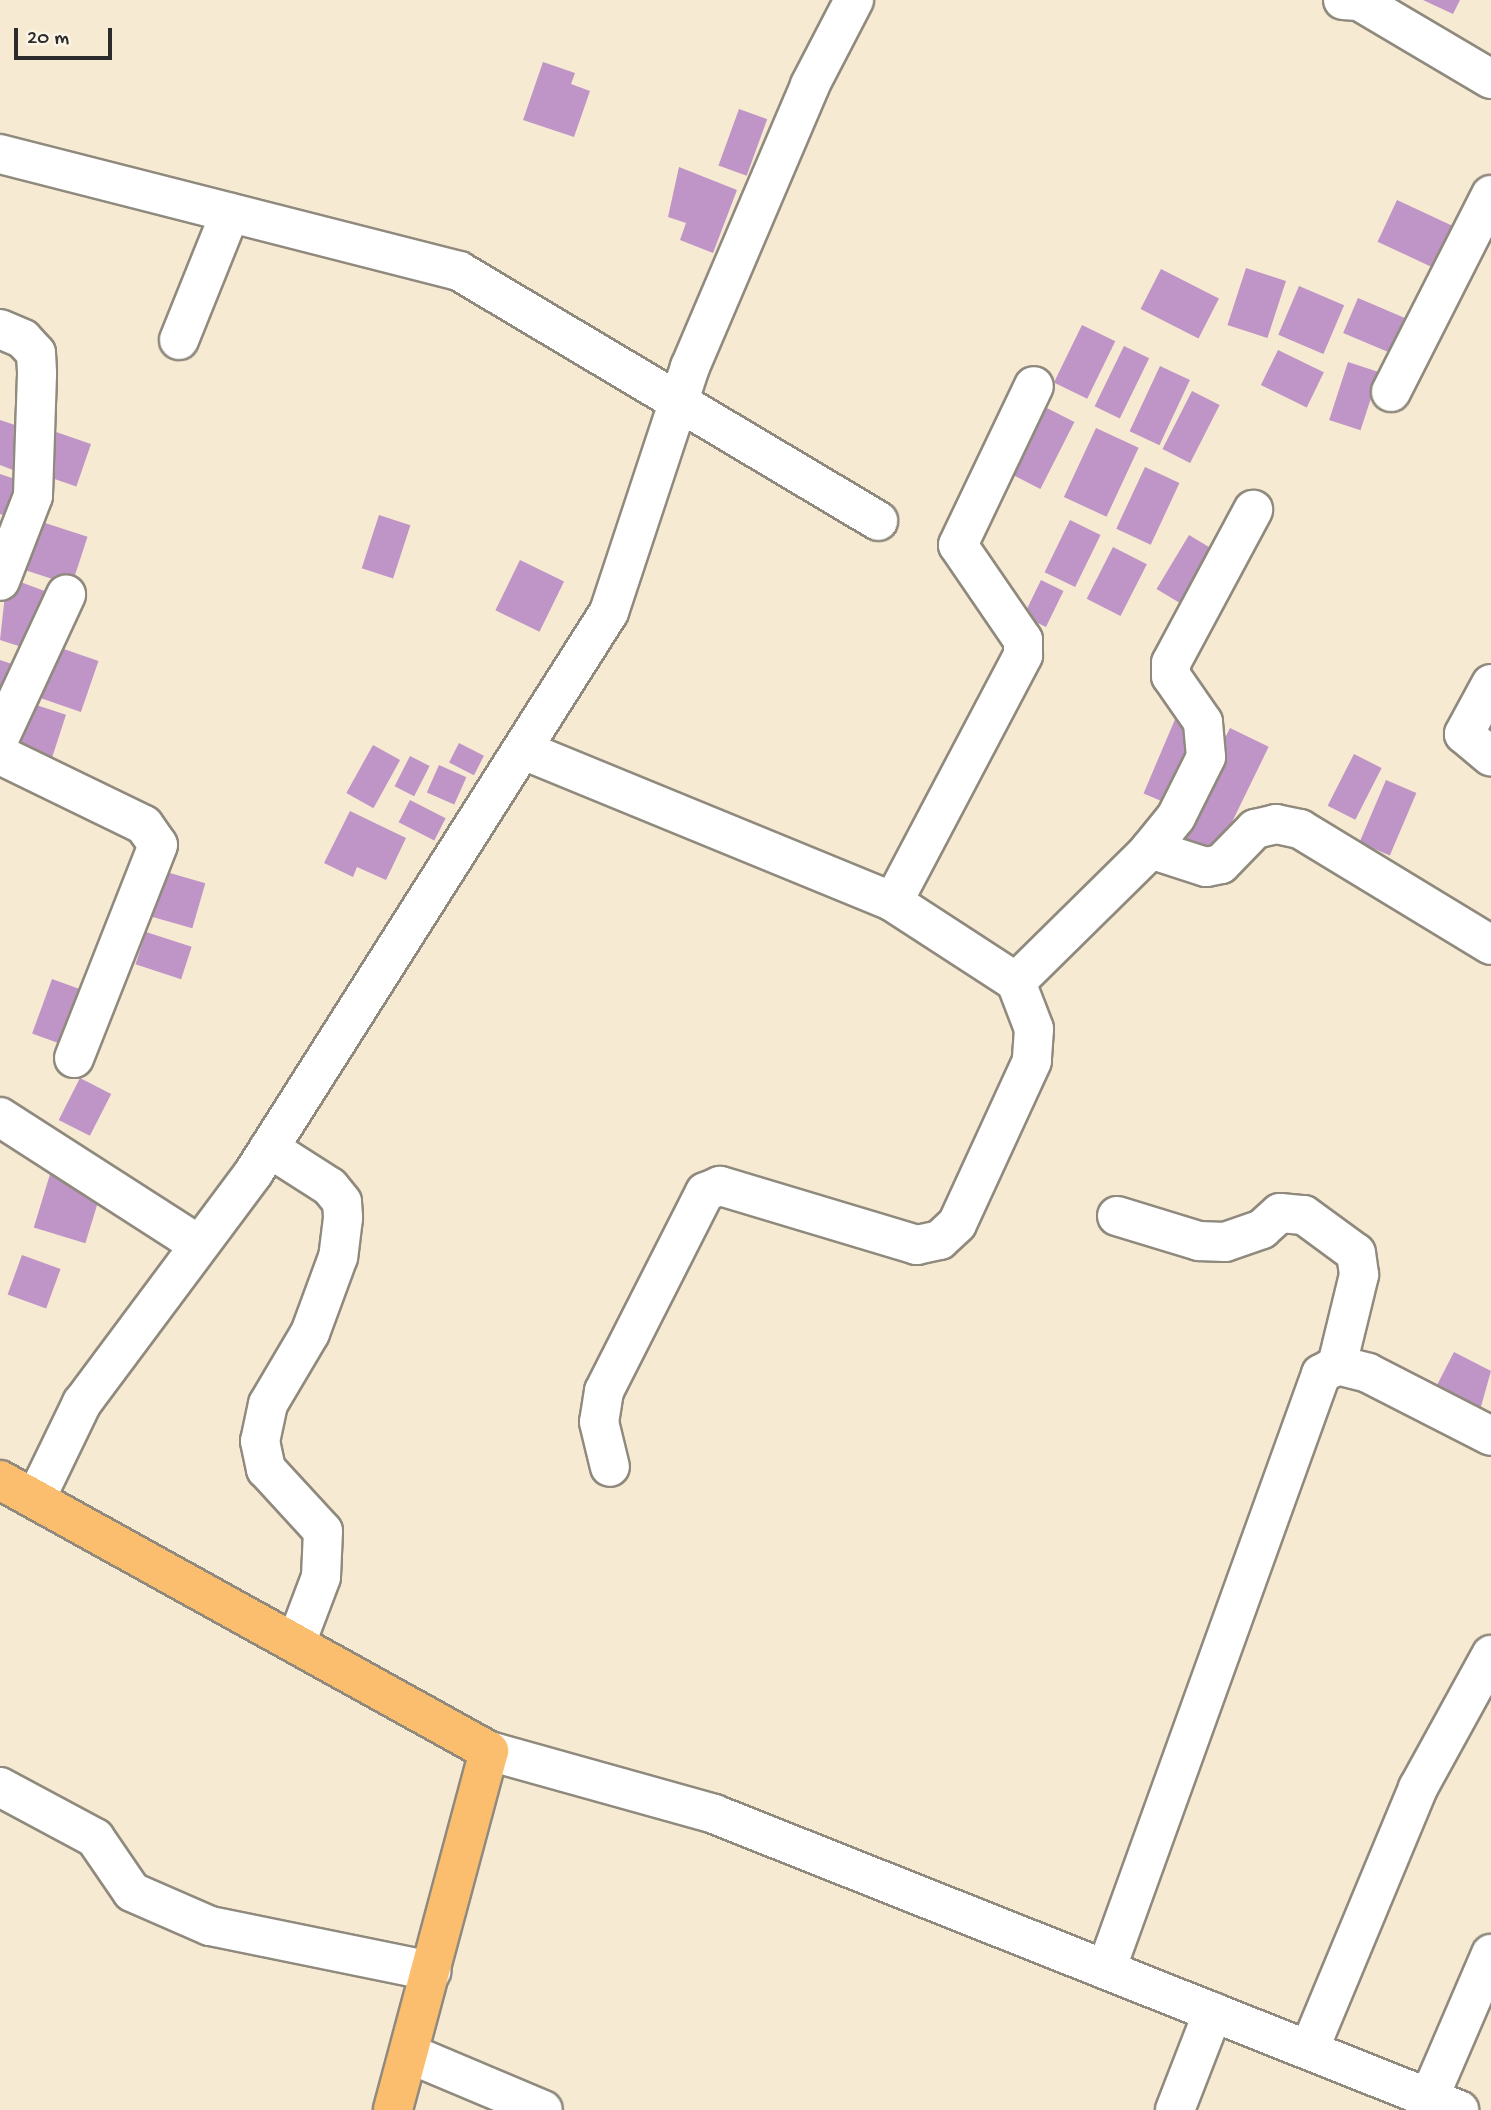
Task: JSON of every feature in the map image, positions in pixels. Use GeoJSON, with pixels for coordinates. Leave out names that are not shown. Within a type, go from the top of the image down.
{"type":"FeatureCollection","features":[{"type":"Feature","properties":{"kind":"main road"},"geometry":{"type":"LineString","coordinates":[[0,1480],[489,1751],[393,2110]]}},
{"type":"Feature","properties":{"kind":"street"},"geometry":{"type":"LineString","coordinates":[[37,1499],[82,1403],[196,1243],[270,1149],[609,612],[678,404],[810,85],[855,0]]}},
{"type":"Feature","properties":{"kind":"street"},"geometry":{"type":"LineString","coordinates":[[1343,0],[1359,0],[1491,79]]}},
{"type":"Feature","properties":{"kind":"street"},"geometry":{"type":"LineString","coordinates":[[0,154],[459,271],[878,522]]}},
{"type":"Feature","properties":{"kind":"street"},"geometry":{"type":"LineString","coordinates":[[1391,392],[1491,195]]}},
{"type":"Feature","properties":{"kind":"street"},"geometry":{"type":"LineString","coordinates":[[179,340],[230,213]]}},
{"type":"Feature","properties":{"kind":"street"},"geometry":{"type":"LineString","coordinates":[[0,329],[23,339],[36,354],[37,374],[33,496],[0,581]]}},
{"type":"Feature","properties":{"kind":"street"},"geometry":{"type":"LineString","coordinates":[[893,902],[1023,655],[1023,640],[958,545],[1034,386]]}},
{"type":"Feature","properties":{"kind":"street"},"geometry":{"type":"LineString","coordinates":[[1016,982],[1150,849],[1176,817],[1208,743],[1203,722],[1171,676],[1174,650],[1253,510]]}},
{"type":"Feature","properties":{"kind":"street"},"geometry":{"type":"LineString","coordinates":[[0,737],[66,595]]}},
{"type":"Feature","properties":{"kind":"street"},"geometry":{"type":"LineString","coordinates":[[1491,684],[1464,734],[1491,757]]}},
{"type":"Feature","properties":{"kind":"street"},"geometry":{"type":"LineString","coordinates":[[523,750],[893,902],[1016,982],[1034,1029],[1032,1061],[957,1224],[940,1240],[917,1245],[720,1186],[705,1192],[604,1391],[599,1422],[610,1468]]}},
{"type":"Feature","properties":{"kind":"street"},"geometry":{"type":"LineString","coordinates":[[0,755],[144,825],[158,845],[74,1058]]}},
{"type":"Feature","properties":{"kind":"street"},"geometry":{"type":"LineString","coordinates":[[1150,849],[1206,867],[1221,864],[1255,829],[1276,824],[1300,830],[1491,945]]}},
{"type":"Feature","properties":{"kind":"street"},"geometry":{"type":"LineString","coordinates":[[0,1117],[196,1243]]}},
{"type":"Feature","properties":{"kind":"street"},"geometry":{"type":"LineString","coordinates":[[270,1149],[330,1188],[342,1202],[343,1218],[338,1257],[310,1334],[268,1404],[260,1441],[266,1469],[323,1531],[321,1577],[296,1643]]}},
{"type":"Feature","properties":{"kind":"street"},"geometry":{"type":"LineString","coordinates":[[1117,1216],[1199,1241],[1225,1242],[1262,1229],[1280,1213],[1304,1215],[1356,1253],[1359,1275],[1337,1365]]}},
{"type":"Feature","properties":{"kind":"street"},"geometry":{"type":"LineString","coordinates":[[1106,1970],[1321,1374],[1337,1365],[1368,1373],[1491,1436]]}},
{"type":"Feature","properties":{"kind":"street"},"geometry":{"type":"LineString","coordinates":[[1309,2050],[1418,1788],[1491,1655]]}},
{"type":"Feature","properties":{"kind":"street"},"geometry":{"type":"LineString","coordinates":[[489,1751],[714,1814],[1444,2104],[1491,1954]]}},
{"type":"Feature","properties":{"kind":"street"},"geometry":{"type":"LineString","coordinates":[[0,1787],[95,1838],[132,1892],[210,1926],[431,1971]]}},
{"type":"Feature","properties":{"kind":"street"},"geometry":{"type":"LineString","coordinates":[[1175,2110],[1213,2012]]}},
{"type":"Feature","properties":{"kind":"street"},"geometry":{"type":"LineString","coordinates":[[410,2054],[543,2110]]}},
{"type":"Feature","properties":{"kind":"building"},"geometry":{"type":"Polygon","coordinates":[[[1423,0],[1460,0],[1453,14],[1423,0]]]}},
{"type":"Feature","properties":{"kind":"building"},"geometry":{"type":"Polygon","coordinates":[[[543,62],[575,73],[571,84],[590,91],[574,137],[523,120],[543,62]]]}},
{"type":"Feature","properties":{"kind":"building"},"geometry":{"type":"Polygon","coordinates":[[[739,109],[767,119],[747,176],[718,165],[739,109]]]}},
{"type":"Feature","properties":{"kind":"building"},"geometry":{"type":"Polygon","coordinates":[[[679,167],[737,190],[713,253],[680,240],[686,223],[668,217],[679,167]]]}},
{"type":"Feature","properties":{"kind":"building"},"geometry":{"type":"Polygon","coordinates":[[[1397,200],[1467,233],[1447,274],[1378,242],[1397,200]]]}},
{"type":"Feature","properties":{"kind":"building"},"geometry":{"type":"Polygon","coordinates":[[[1246,268],[1286,281],[1267,338],[1227,325],[1246,268]]]}},
{"type":"Feature","properties":{"kind":"building"},"geometry":{"type":"Polygon","coordinates":[[[1161,269],[1219,299],[1198,339],[1141,309],[1161,269]]]}},
{"type":"Feature","properties":{"kind":"building"},"geometry":{"type":"Polygon","coordinates":[[[1299,286],[1344,305],[1323,354],[1278,335],[1299,286]]]}},
{"type":"Feature","properties":{"kind":"building"},"geometry":{"type":"Polygon","coordinates":[[[1358,298],[1410,320],[1395,355],[1343,333],[1358,298]]]}},
{"type":"Feature","properties":{"kind":"building"},"geometry":{"type":"Polygon","coordinates":[[[1082,325],[1115,341],[1087,399],[1054,383],[1082,325]]]}},
{"type":"Feature","properties":{"kind":"building"},"geometry":{"type":"Polygon","coordinates":[[[1124,346],[1149,358],[1120,418],[1095,406],[1124,346]]]}},
{"type":"Feature","properties":{"kind":"building"},"geometry":{"type":"Polygon","coordinates":[[[1278,350],[1324,372],[1307,407],[1261,385],[1278,350]]]}},
{"type":"Feature","properties":{"kind":"building"},"geometry":{"type":"Polygon","coordinates":[[[1348,362],[1379,372],[1361,430],[1329,420],[1348,362]]]}},
{"type":"Feature","properties":{"kind":"building"},"geometry":{"type":"Polygon","coordinates":[[[1160,366],[1190,380],[1159,445],[1130,431],[1160,366]]]}},
{"type":"Feature","properties":{"kind":"building"},"geometry":{"type":"Polygon","coordinates":[[[1192,391],[1220,405],[1190,463],[1162,449],[1192,391]]]}},
{"type":"Feature","properties":{"kind":"building"},"geometry":{"type":"Polygon","coordinates":[[[1037,403],[1074,422],[1040,489],[1003,470],[1037,403]]]}},
{"type":"Feature","properties":{"kind":"building"},"geometry":{"type":"Polygon","coordinates":[[[0,420],[27,429],[13,470],[0,465],[0,420]]]}},
{"type":"Feature","properties":{"kind":"building"},"geometry":{"type":"Polygon","coordinates":[[[1096,428],[1139,448],[1106,517],[1064,497],[1096,428]]]}},
{"type":"Feature","properties":{"kind":"building"},"geometry":{"type":"Polygon","coordinates":[[[56,432],[91,444],[76,487],[41,475],[56,432]]]}},
{"type":"Feature","properties":{"kind":"building"},"geometry":{"type":"Polygon","coordinates":[[[1145,467],[1179,483],[1151,545],[1116,529],[1145,467]]]}},
{"type":"Feature","properties":{"kind":"building"},"geometry":{"type":"Polygon","coordinates":[[[0,474],[21,481],[9,517],[0,514],[0,474]]]}},
{"type":"Feature","properties":{"kind":"building"},"geometry":{"type":"Polygon","coordinates":[[[379,515],[410,525],[393,578],[362,568],[379,515]]]}},
{"type":"Feature","properties":{"kind":"building"},"geometry":{"type":"Polygon","coordinates":[[[1070,520],[1101,535],[1075,587],[1045,572],[1070,520]]]}},
{"type":"Feature","properties":{"kind":"building"},"geometry":{"type":"Polygon","coordinates":[[[39,521],[88,537],[72,585],[23,570],[39,521]]]}},
{"type":"Feature","properties":{"kind":"building"},"geometry":{"type":"Polygon","coordinates":[[[1189,535],[1217,552],[1185,606],[1157,589],[1189,535]]]}},
{"type":"Feature","properties":{"kind":"building"},"geometry":{"type":"Polygon","coordinates":[[[1113,547],[1147,564],[1121,616],[1087,599],[1113,547]]]}},
{"type":"Feature","properties":{"kind":"building"},"geometry":{"type":"Polygon","coordinates":[[[520,560],[564,581],[539,632],[495,610],[520,560]]]}},
{"type":"Feature","properties":{"kind":"building"},"geometry":{"type":"Polygon","coordinates":[[[7,577],[50,593],[31,650],[0,640],[7,577]]]}},
{"type":"Feature","properties":{"kind":"building"},"geometry":{"type":"Polygon","coordinates":[[[1041,580],[1063,591],[1046,627],[1023,616],[1041,580]]]}},
{"type":"Feature","properties":{"kind":"building"},"geometry":{"type":"Polygon","coordinates":[[[55,646],[98,661],[81,712],[37,697],[55,646]]]}},
{"type":"Feature","properties":{"kind":"building"},"geometry":{"type":"Polygon","coordinates":[[[0,660],[12,664],[0,697],[0,660]]]}},
{"type":"Feature","properties":{"kind":"building"},"geometry":{"type":"Polygon","coordinates":[[[27,702],[66,715],[49,767],[10,754],[27,702]]]}},
{"type":"Feature","properties":{"kind":"building"},"geometry":{"type":"Polygon","coordinates":[[[1176,717],[1199,727],[1167,803],[1144,793],[1176,717]]]}},
{"type":"Feature","properties":{"kind":"building"},"geometry":{"type":"Polygon","coordinates":[[[1230,728],[1269,747],[1215,857],[1176,839],[1230,728]]]}},
{"type":"Feature","properties":{"kind":"building"},"geometry":{"type":"Polygon","coordinates":[[[459,743],[484,756],[474,775],[449,763],[459,743]]]}},
{"type":"Feature","properties":{"kind":"building"},"geometry":{"type":"Polygon","coordinates":[[[373,745],[400,760],[373,808],[346,793],[373,745]]]}},
{"type":"Feature","properties":{"kind":"building"},"geometry":{"type":"Polygon","coordinates":[[[1354,754],[1382,768],[1355,820],[1328,806],[1354,754]]]}},
{"type":"Feature","properties":{"kind":"building"},"geometry":{"type":"Polygon","coordinates":[[[410,756],[430,766],[414,796],[395,786],[410,756]]]}},
{"type":"Feature","properties":{"kind":"building"},"geometry":{"type":"Polygon","coordinates":[[[439,765],[466,777],[454,805],[427,792],[439,765]]]}},
{"type":"Feature","properties":{"kind":"building"},"geometry":{"type":"Polygon","coordinates":[[[1386,780],[1416,793],[1390,855],[1359,843],[1386,780]]]}},
{"type":"Feature","properties":{"kind":"building"},"geometry":{"type":"Polygon","coordinates":[[[410,800],[446,818],[434,840],[399,822],[410,800]]]}},
{"type":"Feature","properties":{"kind":"building"},"geometry":{"type":"Polygon","coordinates":[[[350,811],[406,838],[386,880],[357,867],[353,877],[324,863],[350,811]]]}},
{"type":"Feature","properties":{"kind":"building"},"geometry":{"type":"Polygon","coordinates":[[[163,871],[205,883],[192,928],[150,916],[163,871]]]}},
{"type":"Feature","properties":{"kind":"building"},"geometry":{"type":"Polygon","coordinates":[[[146,932],[192,947],[181,979],[135,964],[146,932]]]}},
{"type":"Feature","properties":{"kind":"building"},"geometry":{"type":"Polygon","coordinates":[[[52,979],[88,992],[68,1046],[32,1034],[52,979]]]}},
{"type":"Feature","properties":{"kind":"building"},"geometry":{"type":"Polygon","coordinates":[[[80,1078],[111,1094],[90,1136],[59,1120],[80,1078]]]}},
{"type":"Feature","properties":{"kind":"building"},"geometry":{"type":"Polygon","coordinates":[[[51,1171],[103,1187],[85,1243],[34,1227],[51,1171]]]}},
{"type":"Feature","properties":{"kind":"building"},"geometry":{"type":"Polygon","coordinates":[[[22,1255],[61,1269],[46,1308],[8,1294],[22,1255]]]}},
{"type":"Feature","properties":{"kind":"building"},"geometry":{"type":"Polygon","coordinates":[[[1454,1352],[1491,1371],[1480,1410],[1436,1387],[1454,1352]]]}}]}
